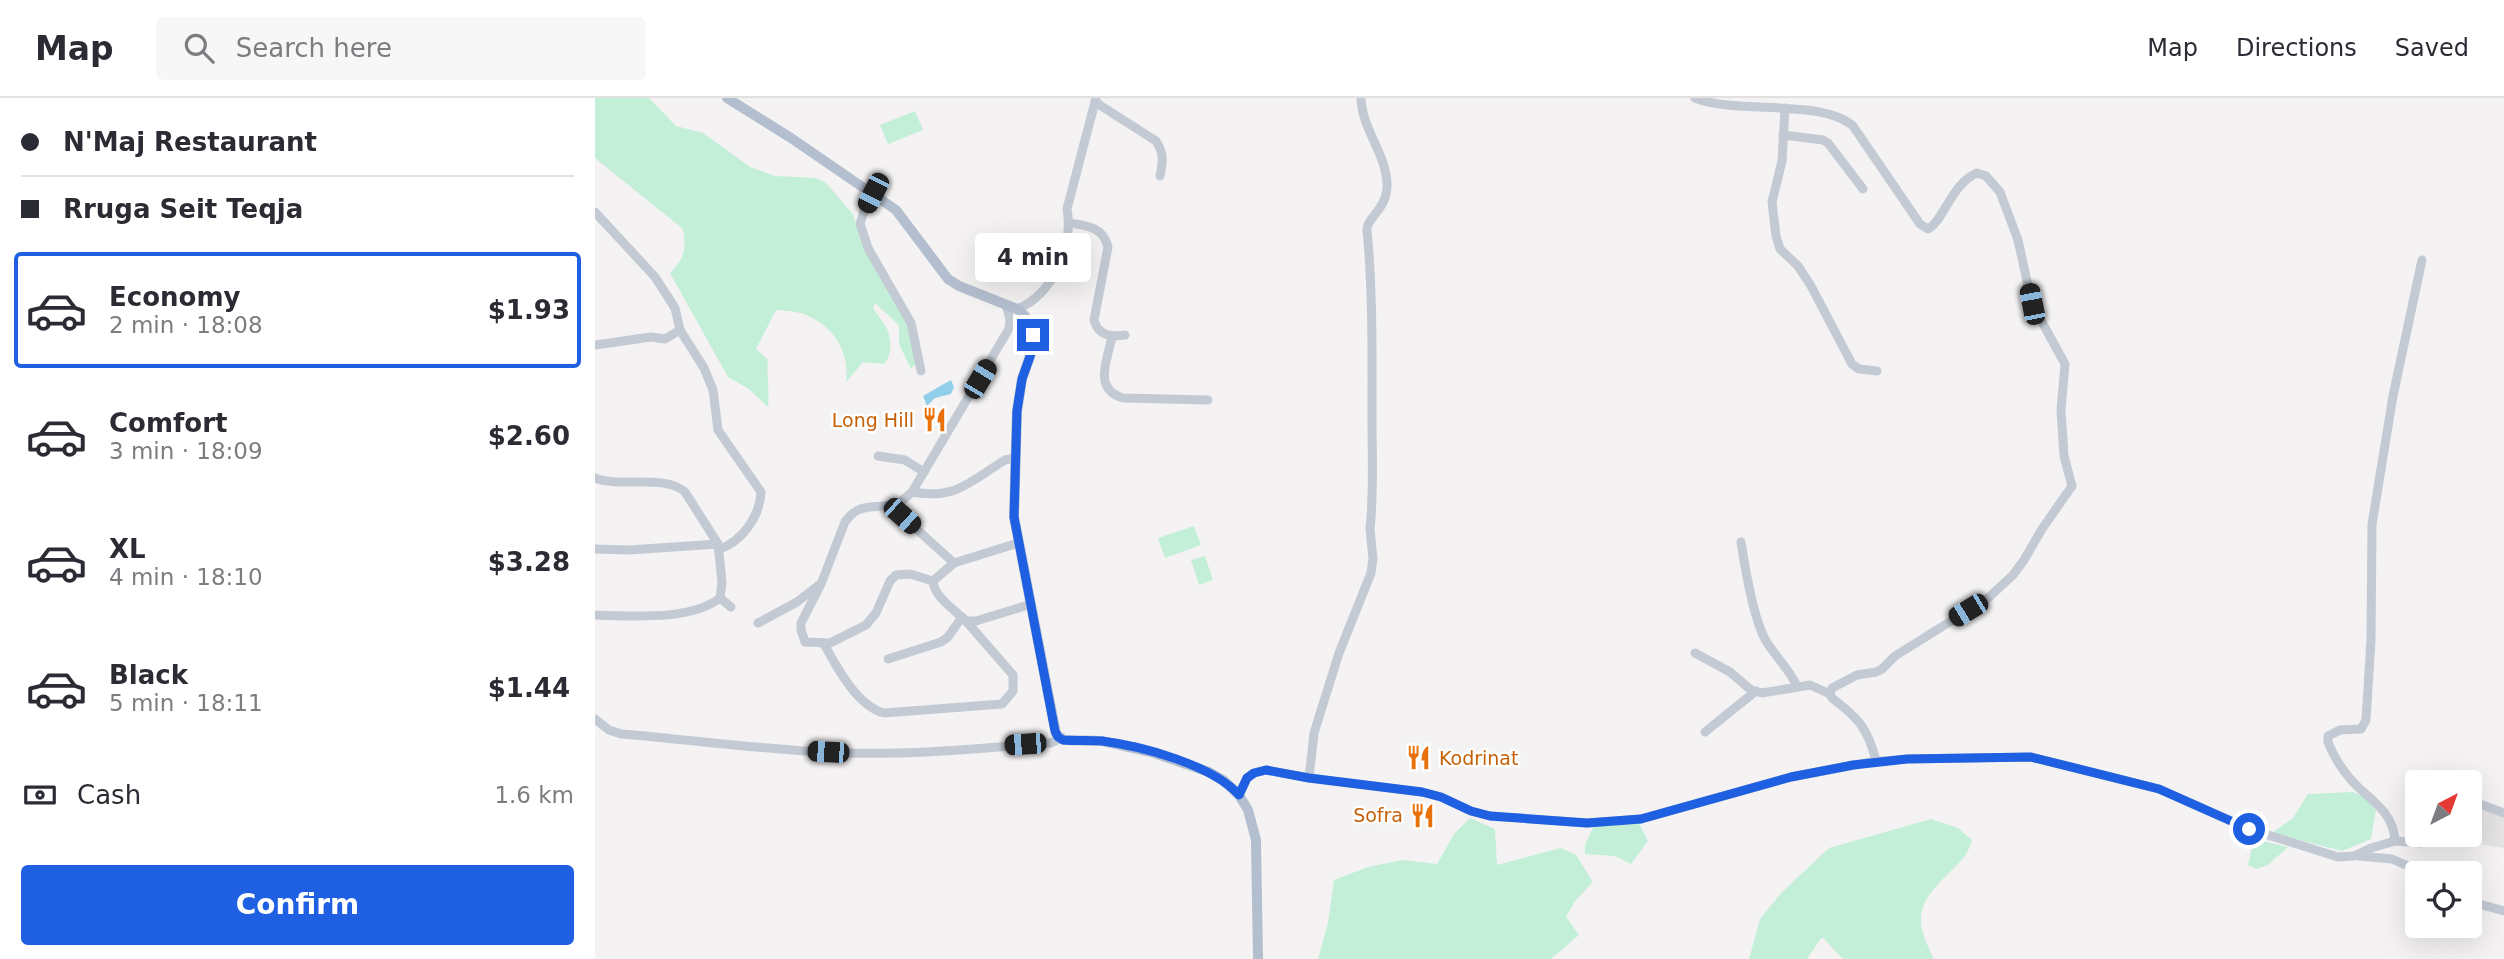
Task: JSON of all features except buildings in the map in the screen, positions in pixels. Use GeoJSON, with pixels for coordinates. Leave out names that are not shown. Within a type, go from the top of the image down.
{"type":"FeatureCollection","features":[{"type":"Feature","properties":{"kind":"main road"},"geometry":{"type":"LineString","coordinates":[[727,98],[897,210],[948,279],[1017,309],[1025,316],[1031,328],[1034,345],[1022,379],[1014,458],[1014,517],[1055,731],[1061,739],[1102,741],[1154,752],[1209,772],[1223,780],[1239,795],[1248,810],[1256,840],[1258,959]]}},
{"type":"Feature","properties":{"kind":"street"},"geometry":{"type":"LineString","coordinates":[[1309,778],[1314,733],[1339,653],[1371,573],[1373,559],[1370,529],[1372,302],[1367,229],[1368,221],[1383,206],[1387,183],[1379,153],[1362,114],[1361,98]]}},
{"type":"Feature","properties":{"kind":"street"},"geometry":{"type":"LineString","coordinates":[[1695,98],[1719,104],[1835,114],[1847,120],[1920,224],[1927,229],[1934,226],[1948,201],[1967,179],[1977,173],[1986,176],[2000,192],[2018,240],[2032,304],[2065,364],[2061,410],[2064,456],[2072,486],[2024,560],[2013,575],[1988,598],[1895,656],[1882,669],[1836,684],[1830,694]]}},
{"type":"Feature","properties":{"kind":"street"},"geometry":{"type":"LineString","coordinates":[[1017,309],[1026,306],[1053,276],[1064,252],[1070,223],[1067,209],[1095,100],[1156,141],[1163,159],[1160,176]]}},
{"type":"Feature","properties":{"kind":"street"},"geometry":{"type":"LineString","coordinates":[[1784,108],[1782,161],[1772,201],[1780,249],[1798,266],[1811,286],[1852,364],[1859,369],[1877,371]]}},
{"type":"Feature","properties":{"kind":"street"},"geometry":{"type":"LineString","coordinates":[[1783,135],[1828,143],[1863,189]]}},
{"type":"Feature","properties":{"kind":"street"},"geometry":{"type":"LineString","coordinates":[[873,193],[860,224],[868,248],[911,323],[921,371]]}},
{"type":"Feature","properties":{"kind":"street"},"geometry":{"type":"LineString","coordinates":[[595,212],[655,277],[675,308],[680,330],[704,368],[712,390],[718,430],[761,492],[761,504],[755,517],[734,542],[718,546],[595,549]]}},
{"type":"Feature","properties":{"kind":"street"},"geometry":{"type":"LineString","coordinates":[[1070,223],[1099,230],[1105,237],[1108,247],[1094,320],[1095,327],[1112,337],[1125,335]]}},
{"type":"Feature","properties":{"kind":"street"},"geometry":{"type":"LineString","coordinates":[[2395,841],[2391,821],[2349,778],[2328,742],[2328,736],[2335,732],[2361,729],[2366,720],[2371,640],[2372,524],[2393,396],[2422,260]]}},
{"type":"Feature","properties":{"kind":"street"},"geometry":{"type":"LineString","coordinates":[[933,581],[919,575],[896,576],[890,581],[876,613],[866,625],[843,638],[824,644],[805,642],[801,630],[804,616],[821,584],[849,516],[872,505],[898,503],[912,492],[1008,330],[1010,319],[1006,305]]}},
{"type":"Feature","properties":{"kind":"street"},"geometry":{"type":"LineString","coordinates":[[595,345],[651,337],[665,339],[680,330]]}},
{"type":"Feature","properties":{"kind":"street"},"geometry":{"type":"LineString","coordinates":[[1112,337],[1104,381],[1106,389],[1112,395],[1123,398],[1208,400]]}},
{"type":"Feature","properties":{"kind":"street"},"geometry":{"type":"LineString","coordinates":[[878,456],[905,460],[924,472]]}},
{"type":"Feature","properties":{"kind":"street"},"geometry":{"type":"LineString","coordinates":[[912,492],[936,495],[954,492],[1005,460],[1014,458]]}},
{"type":"Feature","properties":{"kind":"street"},"geometry":{"type":"LineString","coordinates":[[595,478],[678,485],[718,546],[720,598],[731,607]]}},
{"type":"Feature","properties":{"kind":"street"},"geometry":{"type":"LineString","coordinates":[[898,503],[902,516],[954,563]]}},
{"type":"Feature","properties":{"kind":"street"},"geometry":{"type":"LineString","coordinates":[[1741,541],[1748,583],[1765,639],[1797,686]]}},
{"type":"Feature","properties":{"kind":"street"},"geometry":{"type":"LineString","coordinates":[[933,581],[954,563],[1018,543]]}},
{"type":"Feature","properties":{"kind":"street"},"geometry":{"type":"LineString","coordinates":[[824,644],[845,681],[876,711],[884,713],[1002,704],[1013,691],[1013,675],[964,619],[939,596],[933,581]]}},
{"type":"Feature","properties":{"kind":"street"},"geometry":{"type":"LineString","coordinates":[[758,623],[797,603],[821,584]]}},
{"type":"Feature","properties":{"kind":"street"},"geometry":{"type":"LineString","coordinates":[[595,615],[680,614],[709,606],[720,598]]}},
{"type":"Feature","properties":{"kind":"street"},"geometry":{"type":"LineString","coordinates":[[964,619],[976,621],[1025,606]]}},
{"type":"Feature","properties":{"kind":"street"},"geometry":{"type":"LineString","coordinates":[[888,659],[941,642],[964,619]]}},
{"type":"Feature","properties":{"kind":"street"},"geometry":{"type":"LineString","coordinates":[[1695,653],[1762,693],[1797,686],[1817,687],[1830,694],[1862,723],[1877,761]]}},
{"type":"Feature","properties":{"kind":"street"},"geometry":{"type":"LineString","coordinates":[[1706,732],[1756,691]]}},
{"type":"Feature","properties":{"kind":"street"},"geometry":{"type":"LineString","coordinates":[[595,719],[609,730],[621,734],[837,753],[923,752],[1050,743],[1061,739]]}},
{"type":"Feature","properties":{"kind":"street"},"geometry":{"type":"LineString","coordinates":[[1239,795],[1247,778],[1259,771],[1275,771],[1309,778],[1422,792],[1490,816],[1587,823],[1641,819],[1791,777],[1877,761],[2031,757],[2159,789],[2257,832],[2297,842],[2338,857],[2368,855],[2392,859],[2405,865]]}},
{"type":"Feature","properties":{"kind":"street"},"geometry":{"type":"LineString","coordinates":[[2482,805],[2504,813]]}},
{"type":"Feature","properties":{"kind":"street"},"geometry":{"type":"LineString","coordinates":[[2354,856],[2395,841],[2405,842]]}},
{"type":"Feature","properties":{"kind":"street"},"geometry":{"type":"LineString","coordinates":[[2482,905],[2504,911]]}},
{"type":"Feature","properties":{"kind":"shaded area"},"geometry":{"type":"Polygon","coordinates":[[[2482,810],[2504,817],[2504,848],[2482,844],[2482,810]]]}},
{"type":"Feature","properties":{"kind":"green space"},"geometry":{"type":"Polygon","coordinates":[[[595,98],[649,98],[676,126],[703,133],[750,167],[775,176],[816,178],[825,182],[853,214],[860,239],[908,324],[916,363],[911,369],[899,344],[899,325],[875,303],[873,307],[887,328],[890,340],[889,353],[884,364],[863,362],[846,382],[843,352],[826,327],[804,314],[776,310],[756,349],[768,360],[768,407],[749,389],[728,377],[670,273],[683,253],[683,229],[595,158],[595,98]]]}},
{"type":"Feature","properties":{"kind":"green space"},"geometry":{"type":"Polygon","coordinates":[[[915,111],[923,130],[888,144],[880,125],[915,111]]]}},
{"type":"Feature","properties":{"kind":"green space"},"geometry":{"type":"Polygon","coordinates":[[[1194,526],[1201,545],[1165,558],[1158,538],[1194,526]]]}},
{"type":"Feature","properties":{"kind":"green space"},"geometry":{"type":"Polygon","coordinates":[[[1205,556],[1213,580],[1199,585],[1191,560],[1205,556]]]}},
{"type":"Feature","properties":{"kind":"green space"},"geometry":{"type":"Polygon","coordinates":[[[2353,792],[2365,797],[2376,810],[2371,839],[2342,851],[2272,833],[2293,818],[2308,794],[2353,792]]]}},
{"type":"Feature","properties":{"kind":"green space"},"geometry":{"type":"Polygon","coordinates":[[[1470,818],[1495,829],[1497,865],[1561,848],[1576,855],[1593,882],[1575,901],[1566,917],[1579,935],[1551,959],[1318,959],[1328,923],[1334,880],[1368,867],[1403,860],[1437,864],[1454,834],[1470,818]]]}},
{"type":"Feature","properties":{"kind":"green space"},"geometry":{"type":"Polygon","coordinates":[[[1931,819],[1958,828],[1972,840],[1964,858],[1931,893],[1922,912],[1923,933],[1934,959],[1843,959],[1822,937],[1807,959],[1749,959],[1760,919],[1781,893],[1829,848],[1931,819]]]}},
{"type":"Feature","properties":{"kind":"green space"},"geometry":{"type":"Polygon","coordinates":[[[1639,823],[1648,841],[1631,864],[1615,856],[1585,854],[1585,844],[1594,826],[1639,823]]]}},
{"type":"Feature","properties":{"kind":"green space"},"geometry":{"type":"Polygon","coordinates":[[[2254,839],[2288,847],[2268,865],[2256,869],[2248,865],[2254,839]]]}},
{"type":"Feature","properties":{"kind":"water"},"geometry":{"type":"Polygon","coordinates":[[[951,380],[954,387],[951,394],[935,398],[927,406],[923,396],[951,380]]]}},
{"type":"Feature","properties":{"kind":"place","name":"Long Hill"},"geometry":{"type":"Point","coordinates":[934,420]}},
{"type":"Feature","properties":{"kind":"place","name":"Kodrinat"},"geometry":{"type":"Point","coordinates":[1419,758]}},
{"type":"Feature","properties":{"kind":"place","name":"Sofra"},"geometry":{"type":"Point","coordinates":[1423,815]}},
{"type":"Feature","properties":{"kind":"route"},"geometry":{"type":"LineString","coordinates":[[1033,335],[1034,345],[1022,379],[1017,411],[1014,517],[1055,731],[1063,740],[1102,741],[1154,752],[1209,772],[1223,780],[1239,795],[1247,778],[1266,770],[1422,792],[1490,816],[1587,823],[1641,819],[1716,796],[1835,767],[1907,759],[2031,757],[2159,789],[2249,829]]}}]}
